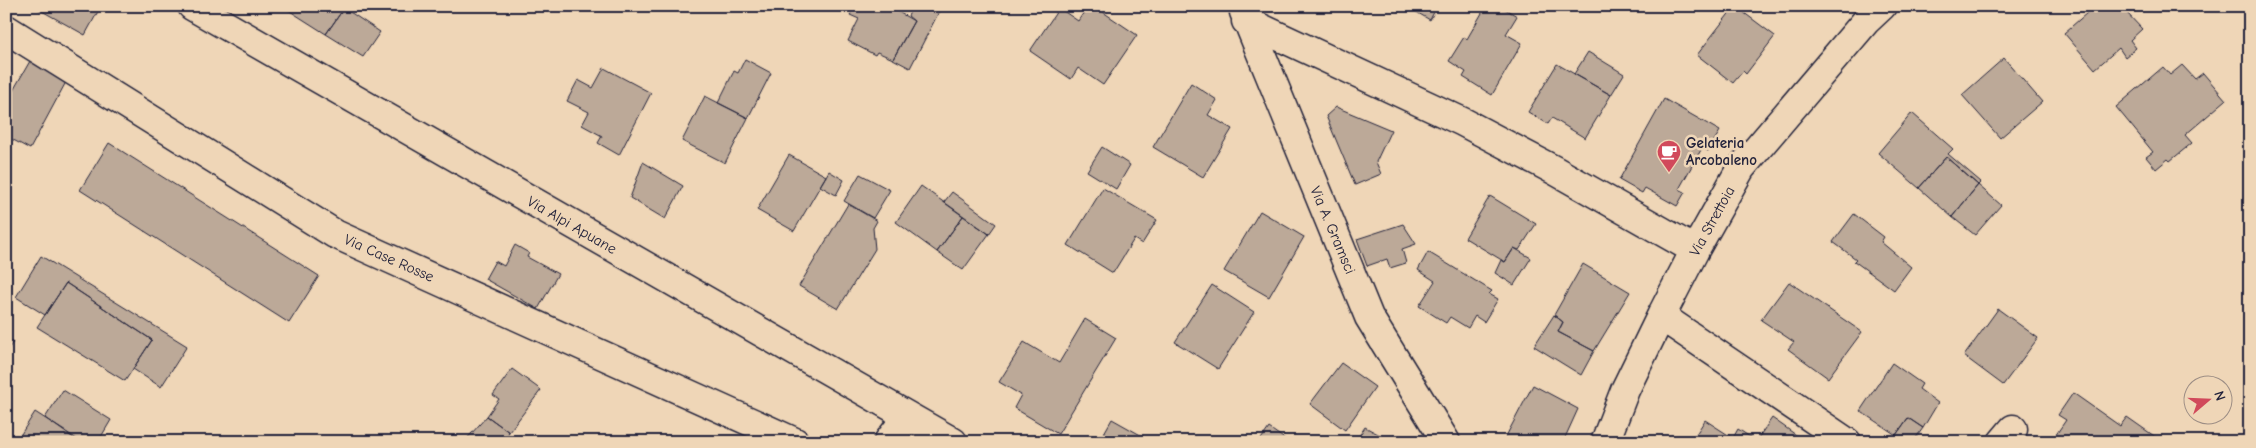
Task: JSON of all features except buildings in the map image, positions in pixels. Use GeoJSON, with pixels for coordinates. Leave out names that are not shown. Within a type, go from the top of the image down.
{"type":"FeatureCollection","features":[{"type":"Feature","properties":{"kind":"street","name":"Via Alpi Apuane"},"geometry":{"type":"LineString","coordinates":[[192,6],[953,442]]}},
{"type":"Feature","properties":{"kind":"street","name":"Via Strettoia"},"geometry":{"type":"LineString","coordinates":[[1605,442],[1625,390],[1661,316],[1741,168],[1866,21],[1882,6]]}},
{"type":"Feature","properties":{"kind":"street"},"geometry":{"type":"LineString","coordinates":[[1245,14],[1463,122],[1554,170],[1695,250]]}},
{"type":"Feature","properties":{"kind":"street","name":"Via A. Gramsci"},"geometry":{"type":"LineString","coordinates":[[1245,14],[1369,317],[1446,442]]}},
{"type":"Feature","properties":{"kind":"street","name":"Via Case Rosse"},"geometry":{"type":"LineString","coordinates":[[6,29],[335,234],[796,442]]}},
{"type":"Feature","properties":{"kind":"street"},"geometry":{"type":"LineString","coordinates":[[1661,316],[1848,442]]}},
{"type":"Feature","properties":{"kind":"street"},"geometry":{"type":"LineString","coordinates":[[888,442],[907,417]]}},
{"type":"Feature","properties":{"kind":"place","name":"Gelateria Arcobaleno"},"geometry":{"type":"Point","coordinates":[1669,173]}}]}
